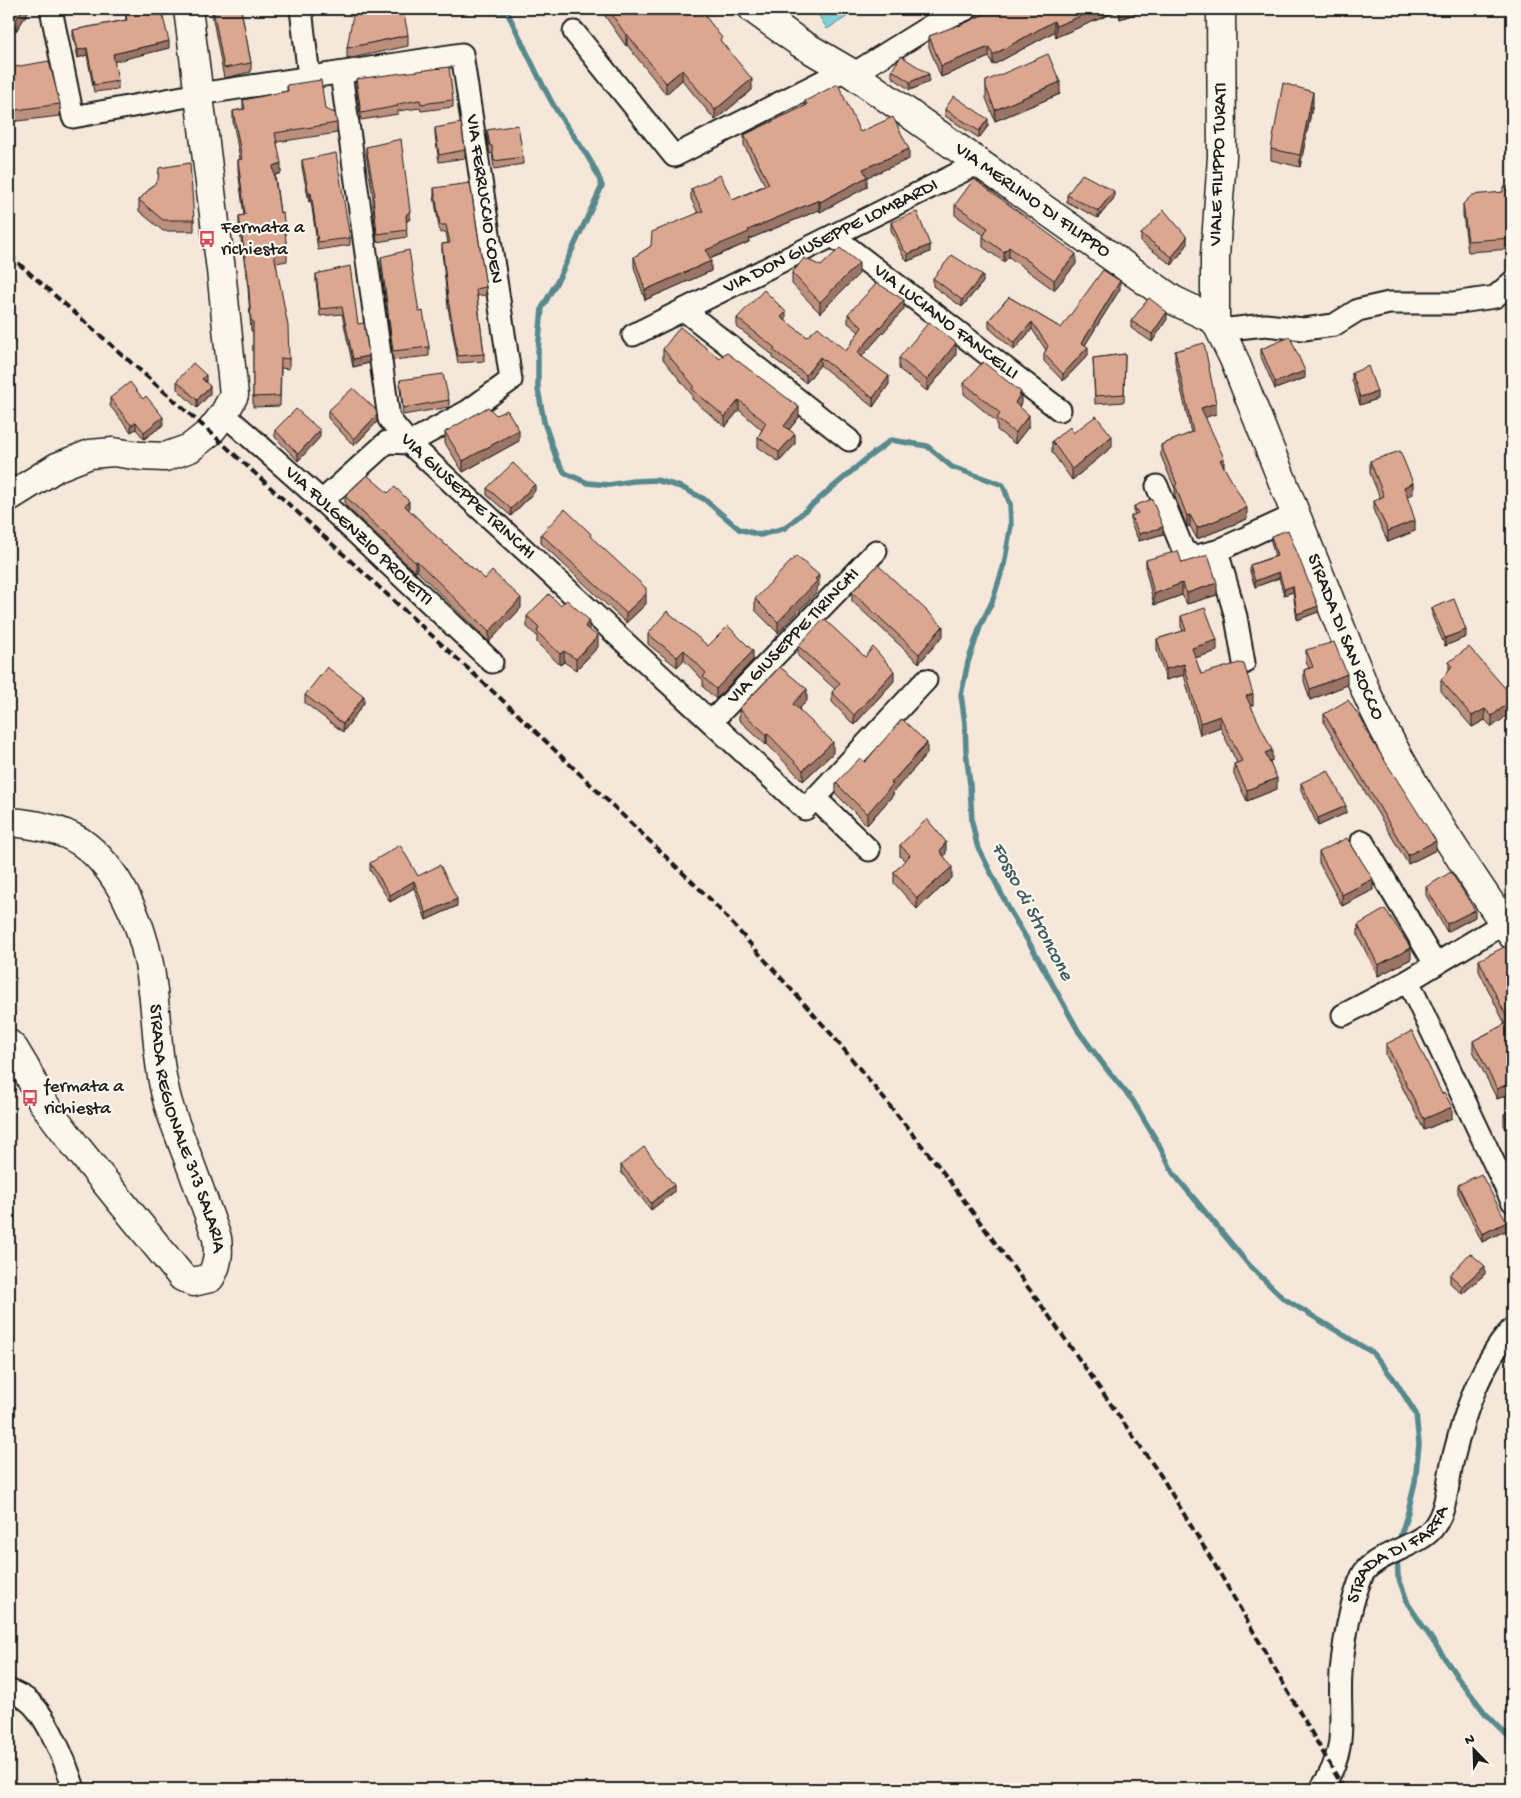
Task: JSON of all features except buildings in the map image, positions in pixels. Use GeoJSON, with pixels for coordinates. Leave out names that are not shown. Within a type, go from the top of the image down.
{"type":"FeatureCollection","features":[{"type":"Feature","properties":{"kind":"main road"},"geometry":{"type":"LineString","coordinates":[[9,497],[57,467],[90,454],[113,452],[166,457],[190,448],[210,432],[224,414],[234,394],[221,270],[188,9]]}},
{"type":"Feature","properties":{"kind":"main road","name":"VIA MERLINO DI FILIPPO"},"geometry":{"type":"LineString","coordinates":[[753,9],[800,43],[849,72],[1173,300],[1218,325]]}},
{"type":"Feature","properties":{"kind":"main road","name":"VIALE FILIPPO TURATI"},"geometry":{"type":"LineString","coordinates":[[1218,325],[1216,256],[1222,157],[1221,9]]}},
{"type":"Feature","properties":{"kind":"main road","name":"STRADA DI SAN ROCCO"},"geometry":{"type":"LineString","coordinates":[[1218,325],[1234,359],[1297,514],[1367,694],[1386,735],[1449,842],[1508,929]]}},
{"type":"Feature","properties":{"kind":"main road","name":"STRADA REGIONALE 313 SALARIA"},"geometry":{"type":"LineString","coordinates":[[9,822],[27,823],[53,829],[80,842],[108,868],[125,895],[141,930],[149,965],[159,1060],[168,1103],[218,1238],[219,1254],[215,1270],[210,1278],[193,1282],[182,1277],[41,1100],[14,1048],[9,1044]]}},
{"type":"Feature","properties":{"kind":"street","name":"VIA FERRUCCIO COEN"},"geometry":{"type":"LineString","coordinates":[[51,9],[73,117],[199,94],[462,54],[511,380],[468,412],[409,443],[387,442],[322,501]]}},
{"type":"Feature","properties":{"kind":"street"},"geometry":{"type":"LineString","coordinates":[[301,9],[309,78]]}},
{"type":"Feature","properties":{"kind":"street"},"geometry":{"type":"LineString","coordinates":[[574,32],[674,156],[849,72],[935,24],[967,9]]}},
{"type":"Feature","properties":{"kind":"street","name":"VIA GIUSEPPE TRINCHI"},"geometry":{"type":"LineString","coordinates":[[341,73],[389,420],[409,443],[711,722],[869,850]]}},
{"type":"Feature","properties":{"kind":"street","name":"VIA DON GIUSEPPE LOMBARDI"},"geometry":{"type":"LineString","coordinates":[[633,336],[979,163]]}},
{"type":"Feature","properties":{"kind":"street","name":"VIA LUCIANO FANCELLI"},"geometry":{"type":"LineString","coordinates":[[833,236],[1060,410]]}},
{"type":"Feature","properties":{"kind":"street"},"geometry":{"type":"LineString","coordinates":[[1218,325],[1264,325],[1304,329],[1334,325],[1358,310],[1389,303],[1453,303],[1495,297],[1512,282]]}},
{"type":"Feature","properties":{"kind":"street"},"geometry":{"type":"LineString","coordinates":[[684,310],[849,440]]}},
{"type":"Feature","properties":{"kind":"street","name":"VIA FULGENZIO PROIETTI"},"geometry":{"type":"LineString","coordinates":[[224,414],[322,501],[492,662]]}},
{"type":"Feature","properties":{"kind":"street"},"geometry":{"type":"LineString","coordinates":[[1157,486],[1184,552],[1197,556],[1217,551],[1297,514]]}},
{"type":"Feature","properties":{"kind":"street","name":"VIA GIUSEPPE TIRINCHI"},"geometry":{"type":"LineString","coordinates":[[711,722],[876,551]]}},
{"type":"Feature","properties":{"kind":"street"},"geometry":{"type":"LineString","coordinates":[[1217,551],[1236,618],[1244,663]]}},
{"type":"Feature","properties":{"kind":"street"},"geometry":{"type":"LineString","coordinates":[[810,804],[926,680]]}},
{"type":"Feature","properties":{"kind":"street"},"geometry":{"type":"LineString","coordinates":[[1362,841],[1435,964]]}},
{"type":"Feature","properties":{"kind":"street"},"geometry":{"type":"LineString","coordinates":[[1343,1014],[1435,964],[1508,929]]}},
{"type":"Feature","properties":{"kind":"street"},"geometry":{"type":"LineString","coordinates":[[1408,980],[1512,1201]]}},
{"type":"Feature","properties":{"kind":"street","name":"STRADA DI FARFA"},"geometry":{"type":"LineString","coordinates":[[1321,1789],[1338,1757],[1342,1733],[1341,1673],[1348,1629],[1362,1574],[1378,1560],[1414,1542],[1432,1530],[1442,1514],[1453,1459],[1470,1404],[1485,1368],[1512,1329]]}},
{"type":"Feature","properties":{"kind":"street"},"geometry":{"type":"LineString","coordinates":[[9,1690],[28,1700],[48,1725],[69,1772],[74,1789]]}},
{"type":"Feature","properties":{"kind":"water"},"geometry":{"type":"Polygon","coordinates":[[[815,9],[857,9],[858,10],[827,29],[815,9]]]}},
{"type":"Feature","properties":{"kind":"waterway","name":"Fosso di Stroncone"},"geometry":{"type":"LineString","coordinates":[[473,9],[507,12],[548,95],[593,165],[602,186],[559,278],[542,308],[538,351],[538,389],[544,422],[557,460],[565,473],[588,483],[609,485],[656,480],[681,487],[704,499],[739,529],[760,535],[785,528],[891,440],[927,446],[952,467],[1003,485],[1010,504],[1011,525],[1004,565],[992,602],[981,624],[968,662],[961,695],[965,723],[972,822],[977,845],[1010,911],[1079,1032],[1133,1101],[1173,1173],[1249,1265],[1283,1298],[1373,1353],[1396,1382],[1416,1414],[1419,1444],[1415,1482],[1398,1544]]}},
{"type":"Feature","properties":{"kind":"waterway","name":"Fosso di Stroncone"},"geometry":{"type":"LineString","coordinates":[[1397,1555],[1398,1576],[1408,1604],[1456,1675],[1485,1713],[1512,1740]]}},
{"type":"Feature","properties":{"kind":"railway"},"geometry":{"type":"LineString","coordinates":[[9,255],[210,432],[512,709],[711,900],[833,1036],[937,1164],[1044,1309],[1161,1476],[1222,1577],[1344,1789]]}},
{"type":"Feature","properties":{"kind":"place","name":"Fermata a richiesta"},"geometry":{"type":"Point","coordinates":[207,239]}},
{"type":"Feature","properties":{"kind":"place","name":"fermata a richiesta"},"geometry":{"type":"Point","coordinates":[30,1098]}}]}
